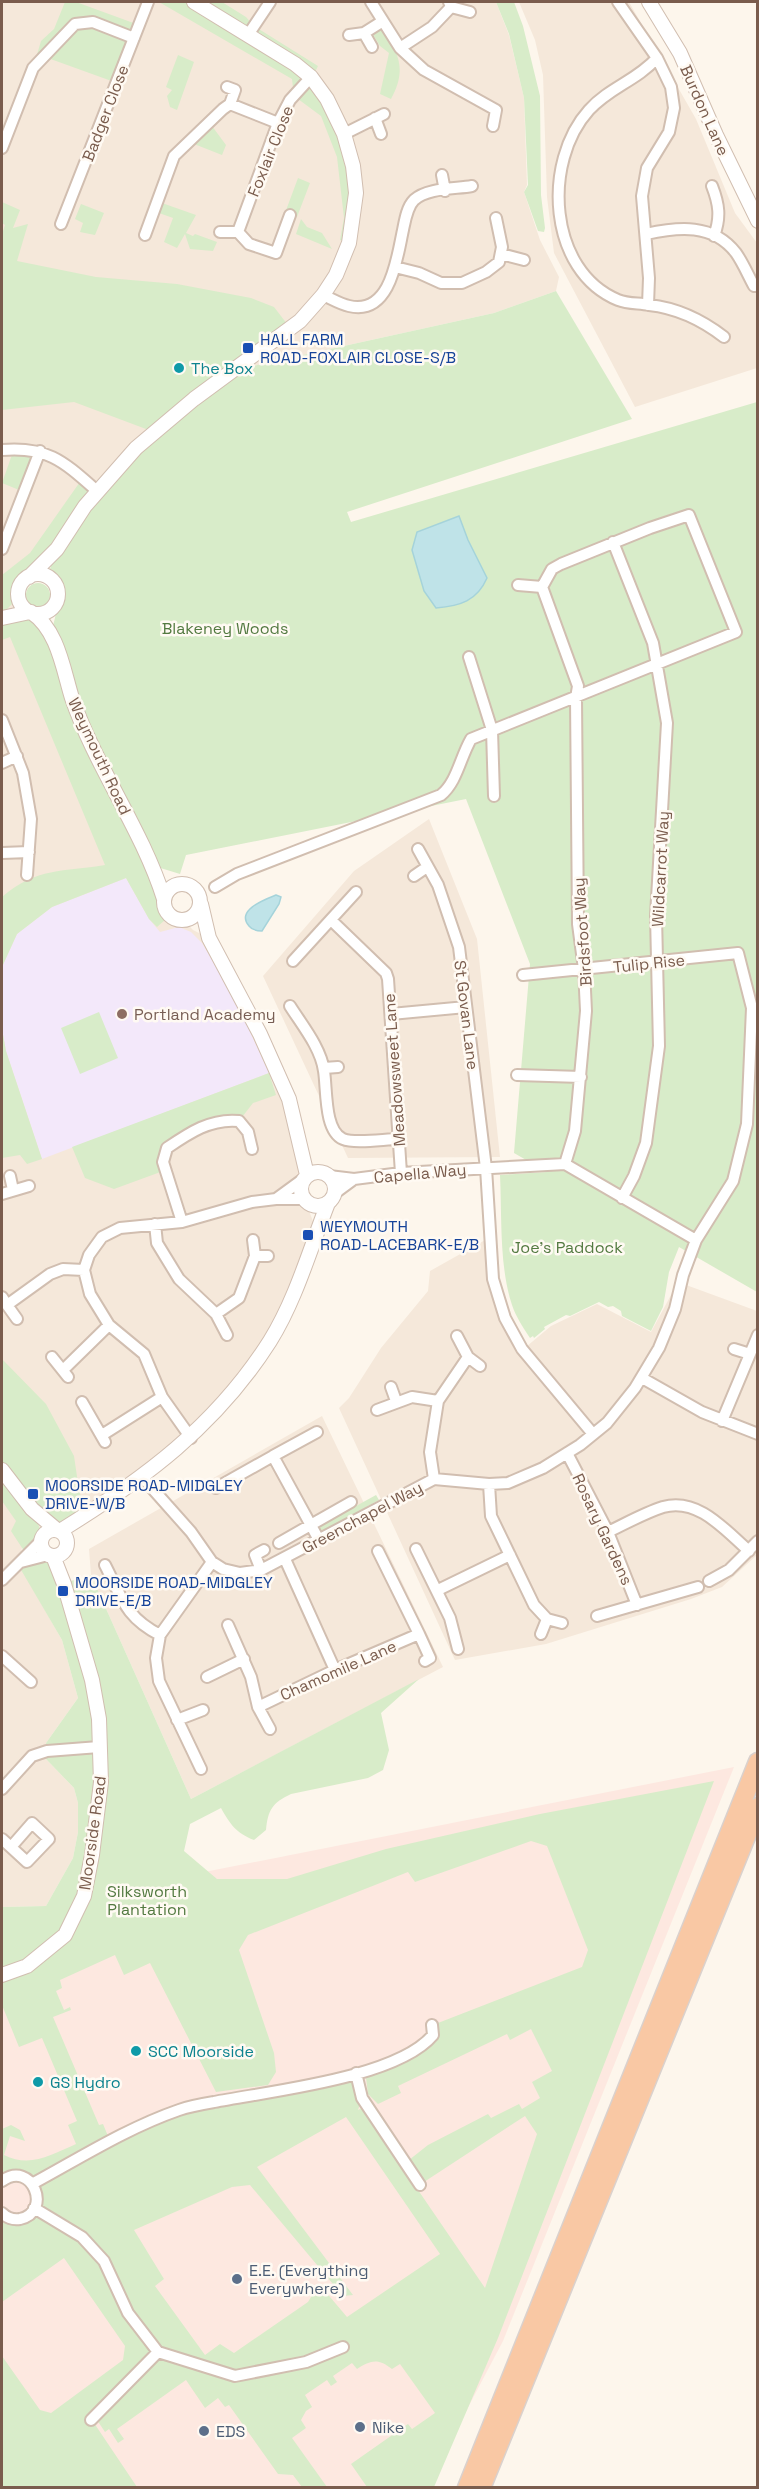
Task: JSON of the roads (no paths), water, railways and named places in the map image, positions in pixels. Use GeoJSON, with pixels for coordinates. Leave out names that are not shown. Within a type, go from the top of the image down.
{"type":"FeatureCollection","features":[{"type":"Feature","properties":{"kind":"highway"},"geometry":{"type":"LineString","coordinates":[[467,2487],[758,1762]]}},
{"type":"Feature","properties":{"kind":"highway"},"geometry":{"type":"LineString","coordinates":[[482,2487],[758,1807]]}},
{"type":"Feature","properties":{"kind":"street","name":"Badger Close"},"geometry":{"type":"LineString","coordinates":[[61,224],[148,2]]}},
{"type":"Feature","properties":{"kind":"street"},"geometry":{"type":"LineString","coordinates":[[2,614],[13,603],[21,584],[57,549],[97,491],[136,448],[194,399],[300,321],[323,296],[336,275],[349,243],[356,193],[353,166],[344,134],[327,99],[312,77],[194,2]]}},
{"type":"Feature","properties":{"kind":"street"},"geometry":{"type":"LineString","coordinates":[[248,35],[270,2]]}},
{"type":"Feature","properties":{"kind":"street"},"geometry":{"type":"LineString","coordinates":[[371,2],[400,48],[424,70],[501,109],[493,126]]}},
{"type":"Feature","properties":{"kind":"street"},"geometry":{"type":"LineString","coordinates":[[618,2],[657,58],[670,87],[674,108],[669,132],[647,168],[642,196],[649,278],[648,305]]}},
{"type":"Feature","properties":{"kind":"street","name":"Burdon Lane"},"geometry":{"type":"LineString","coordinates":[[649,2],[680,53],[716,135],[758,221]]}},
{"type":"Feature","properties":{"kind":"street"},"geometry":{"type":"LineString","coordinates":[[400,48],[432,27],[450,4],[470,12]]}},
{"type":"Feature","properties":{"kind":"street"},"geometry":{"type":"LineString","coordinates":[[349,35],[364,33],[383,21]]}},
{"type":"Feature","properties":{"kind":"street"},"geometry":{"type":"LineString","coordinates":[[2,148],[33,68],[75,24],[93,22],[134,38]]}},
{"type":"Feature","properties":{"kind":"street"},"geometry":{"type":"LineString","coordinates":[[364,33],[372,47]]}},
{"type":"Feature","properties":{"kind":"street"},"geometry":{"type":"LineString","coordinates":[[657,58],[644,73],[604,96],[587,112],[575,130],[564,160],[560,182],[561,228],[569,252],[579,269],[607,294],[620,301],[672,309],[710,326],[724,338]]}},
{"type":"Feature","properties":{"kind":"street","name":"Foxlair Close"},"geometry":{"type":"LineString","coordinates":[[238,232],[278,123],[290,100],[312,77]]}},
{"type":"Feature","properties":{"kind":"street"},"geometry":{"type":"LineString","coordinates":[[145,235],[174,156],[223,108],[230,104],[235,90],[227,87]]}},
{"type":"Feature","properties":{"kind":"street"},"geometry":{"type":"LineString","coordinates":[[230,104],[278,123]]}},
{"type":"Feature","properties":{"kind":"street"},"geometry":{"type":"LineString","coordinates":[[344,134],[380,116],[381,134]]}},
{"type":"Feature","properties":{"kind":"street"},"geometry":{"type":"LineString","coordinates":[[442,175],[445,191]]}},
{"type":"Feature","properties":{"kind":"street"},"geometry":{"type":"LineString","coordinates":[[323,296],[351,307],[368,305],[385,294],[395,267],[406,214],[412,202],[421,195],[472,186]]}},
{"type":"Feature","properties":{"kind":"street"},"geometry":{"type":"LineString","coordinates":[[712,186],[720,213],[714,236]]}},
{"type":"Feature","properties":{"kind":"street"},"geometry":{"type":"LineString","coordinates":[[220,232],[238,232],[249,244],[276,254],[291,215]]}},
{"type":"Feature","properties":{"kind":"street"},"geometry":{"type":"LineString","coordinates":[[395,267],[419,273],[441,283],[462,283],[486,272],[499,262],[501,254],[502,247],[496,218]]}},
{"type":"Feature","properties":{"kind":"street"},"geometry":{"type":"LineString","coordinates":[[646,234],[676,227],[700,230],[714,236],[728,244],[737,254],[754,286]]}},
{"type":"Feature","properties":{"kind":"street"},"geometry":{"type":"LineString","coordinates":[[501,254],[524,260]]}},
{"type":"Feature","properties":{"kind":"street"},"geometry":{"type":"LineString","coordinates":[[2,450],[22,448],[51,455],[97,491]]}},
{"type":"Feature","properties":{"kind":"street"},"geometry":{"type":"LineString","coordinates":[[2,549],[40,451]]}},
{"type":"Feature","properties":{"kind":"street"},"geometry":{"type":"LineString","coordinates":[[214,887],[237,874],[441,795],[451,787],[461,755],[471,739],[736,632],[689,515],[613,542],[561,564],[552,569],[542,587],[518,585]]}},
{"type":"Feature","properties":{"kind":"street","name":"Wildcarrot Way"},"geometry":{"type":"LineString","coordinates":[[613,542],[653,643],[667,723],[656,916],[659,1046],[646,1143],[634,1176],[622,1198]]}},
{"type":"Feature","properties":{"kind":"street"},"geometry":{"type":"LineString","coordinates":[[2,618],[30,612],[43,613],[49,611],[57,601],[58,594],[53,582],[57,549]]}},
{"type":"Feature","properties":{"kind":"street"},"geometry":{"type":"LineString","coordinates":[[29,577],[42,575],[53,582]]}},
{"type":"Feature","properties":{"kind":"street","name":"Birdsfoot Way"},"geometry":{"type":"LineString","coordinates":[[542,587],[578,686],[576,698],[578,924],[584,969],[586,1011],[575,1131],[565,1164]]}},
{"type":"Feature","properties":{"kind":"street"},"geometry":{"type":"LineString","coordinates":[[18,594],[22,605],[30,612]]}},
{"type":"Feature","properties":{"kind":"street","name":"Weymouth Road"},"geometry":{"type":"LineString","coordinates":[[55,643],[57,601]]}},
{"type":"Feature","properties":{"kind":"street","name":"Weymouth Road"},"geometry":{"type":"LineString","coordinates":[[30,612],[42,621],[55,643],[73,701],[96,753],[153,865],[164,899]]}},
{"type":"Feature","properties":{"kind":"street"},"geometry":{"type":"LineString","coordinates":[[469,657],[492,730],[494,796]]}},
{"type":"Feature","properties":{"kind":"street"},"geometry":{"type":"LineString","coordinates":[[2,720],[23,773],[31,819],[27,875]]}},
{"type":"Feature","properties":{"kind":"street"},"geometry":{"type":"LineString","coordinates":[[2,763],[17,756]]}},
{"type":"Feature","properties":{"kind":"street","name":"St Govan Lane"},"geometry":{"type":"LineString","coordinates":[[418,849],[438,885],[459,947],[486,1168],[493,1279],[505,1318],[522,1349],[593,1434]]}},
{"type":"Feature","properties":{"kind":"street"},"geometry":{"type":"LineString","coordinates":[[2,853],[28,852]]}},
{"type":"Feature","properties":{"kind":"street","name":"Weymouth Road"},"geometry":{"type":"LineString","coordinates":[[153,865],[181,884]]}},
{"type":"Feature","properties":{"kind":"street"},"geometry":{"type":"LineString","coordinates":[[414,876],[427,867]]}},
{"type":"Feature","properties":{"kind":"street"},"geometry":{"type":"LineString","coordinates":[[209,938],[183,920],[170,915],[165,907],[164,899],[170,889],[181,884],[194,888],[200,897],[209,938],[260,1034],[289,1100],[301,1146],[304,1178],[300,1190],[306,1201],[316,1235]]}},
{"type":"Feature","properties":{"kind":"street"},"geometry":{"type":"LineString","coordinates":[[293,961],[356,892]]}},
{"type":"Feature","properties":{"kind":"street"},"geometry":{"type":"LineString","coordinates":[[183,920],[193,917],[201,904]]}},
{"type":"Feature","properties":{"kind":"street","name":"Meadowsweet Lane"},"geometry":{"type":"LineString","coordinates":[[331,920],[386,973],[391,1014],[401,1173]]}},
{"type":"Feature","properties":{"kind":"street","name":"Tulip Rise"},"geometry":{"type":"LineString","coordinates":[[523,975],[658,963],[738,953]]}},
{"type":"Feature","properties":{"kind":"street","name":"Greenchapel Way"},"geometry":{"type":"LineString","coordinates":[[212,1562],[223,1569],[240,1573],[261,1570],[434,1479],[489,1484],[508,1483],[543,1468],[607,1424],[642,1378],[659,1348],[675,1309],[683,1275],[696,1240],[733,1181],[752,1117],[752,1008],[738,953]]}},
{"type":"Feature","properties":{"kind":"street"},"geometry":{"type":"LineString","coordinates":[[290,1006],[324,1068],[330,1122],[338,1136],[350,1140],[399,1139]]}},
{"type":"Feature","properties":{"kind":"street"},"geometry":{"type":"LineString","coordinates":[[391,1014],[466,1006]]}},
{"type":"Feature","properties":{"kind":"street"},"geometry":{"type":"LineString","coordinates":[[324,1068],[338,1067]]}},
{"type":"Feature","properties":{"kind":"street"},"geometry":{"type":"LineString","coordinates":[[517,1075],[581,1077]]}},
{"type":"Feature","properties":{"kind":"street"},"geometry":{"type":"LineString","coordinates":[[239,1121],[246,1112]]}},
{"type":"Feature","properties":{"kind":"street"},"geometry":{"type":"LineString","coordinates":[[182,1222],[164,1162],[166,1148],[192,1131],[223,1120],[239,1121],[248,1132],[252,1149]]}},
{"type":"Feature","properties":{"kind":"street"},"geometry":{"type":"LineString","coordinates":[[2,1580],[49,1532],[58,1531],[86,1515],[143,1478],[191,1438],[234,1393],[271,1340],[295,1293],[331,1198],[334,1184],[301,1146]]}},
{"type":"Feature","properties":{"kind":"street"},"geometry":{"type":"LineString","coordinates":[[565,1164],[696,1240]]}},
{"type":"Feature","properties":{"kind":"street","name":"Capella Way"},"geometry":{"type":"LineString","coordinates":[[325,1174],[354,1179],[401,1173],[565,1164]]}},
{"type":"Feature","properties":{"kind":"street"},"geometry":{"type":"LineString","coordinates":[[276,1199],[304,1178],[325,1174]]}},
{"type":"Feature","properties":{"kind":"street"},"geometry":{"type":"LineString","coordinates":[[10,1176],[13,1190]]}},
{"type":"Feature","properties":{"kind":"street","name":"Capella Way"},"geometry":{"type":"LineString","coordinates":[[331,1198],[354,1179]]}},
{"type":"Feature","properties":{"kind":"street"},"geometry":{"type":"LineString","coordinates":[[2,1194],[29,1186]]}},
{"type":"Feature","properties":{"kind":"street"},"geometry":{"type":"LineString","coordinates":[[191,1438],[162,1397],[144,1354],[109,1325],[90,1294],[84,1270],[89,1255],[102,1237],[120,1228],[182,1222],[252,1202],[276,1199],[306,1201],[321,1206],[331,1198]]}},
{"type":"Feature","properties":{"kind":"street"},"geometry":{"type":"LineString","coordinates":[[154,1224],[157,1244],[179,1279],[216,1314],[227,1335]]}},
{"type":"Feature","properties":{"kind":"street"},"geometry":{"type":"LineString","coordinates":[[216,1314],[239,1298],[255,1256],[253,1240]]}},
{"type":"Feature","properties":{"kind":"street"},"geometry":{"type":"LineString","coordinates":[[255,1256],[268,1256]]}},
{"type":"Feature","properties":{"kind":"street"},"geometry":{"type":"LineString","coordinates":[[17,1319],[4,1301],[50,1274],[63,1269],[84,1270]]}},
{"type":"Feature","properties":{"kind":"street"},"geometry":{"type":"LineString","coordinates":[[52,1357],[65,1373],[109,1325]]}},
{"type":"Feature","properties":{"kind":"street"},"geometry":{"type":"LineString","coordinates":[[722,1420],[758,1335]]}},
{"type":"Feature","properties":{"kind":"street"},"geometry":{"type":"LineString","coordinates":[[456,1336],[468,1357],[480,1366]]}},
{"type":"Feature","properties":{"kind":"street"},"geometry":{"type":"LineString","coordinates":[[734,1348],[750,1354]]}},
{"type":"Feature","properties":{"kind":"street"},"geometry":{"type":"LineString","coordinates":[[434,1479],[430,1452],[438,1401],[468,1357]]}},
{"type":"Feature","properties":{"kind":"street"},"geometry":{"type":"LineString","coordinates":[[642,1378],[702,1412],[758,1434]]}},
{"type":"Feature","properties":{"kind":"street"},"geometry":{"type":"LineString","coordinates":[[391,1387],[396,1401]]}},
{"type":"Feature","properties":{"kind":"street"},"geometry":{"type":"LineString","coordinates":[[82,1402],[103,1438],[162,1397]]}},
{"type":"Feature","properties":{"kind":"street"},"geometry":{"type":"LineString","coordinates":[[377,1410],[396,1401],[412,1397],[438,1401]]}},
{"type":"Feature","properties":{"kind":"street"},"geometry":{"type":"LineString","coordinates":[[216,1488],[317,1432]]}},
{"type":"Feature","properties":{"kind":"street","name":"Rosary Gardens"},"geometry":{"type":"LineString","coordinates":[[567,1453],[608,1532],[637,1605]]}},
{"type":"Feature","properties":{"kind":"street"},"geometry":{"type":"LineString","coordinates":[[273,1456],[319,1540]]}},
{"type":"Feature","properties":{"kind":"street"},"geometry":{"type":"LineString","coordinates":[[2,1470],[32,1509],[65,1535],[58,1552]]}},
{"type":"Feature","properties":{"kind":"street"},"geometry":{"type":"LineString","coordinates":[[143,1478],[191,1532],[212,1562],[160,1635],[156,1658],[159,1681],[201,1769]]}},
{"type":"Feature","properties":{"kind":"street"},"geometry":{"type":"LineString","coordinates":[[489,1484],[491,1516],[534,1605],[547,1619],[562,1623]]}},
{"type":"Feature","properties":{"kind":"street"},"geometry":{"type":"LineString","coordinates":[[279,1544],[351,1502]]}},
{"type":"Feature","properties":{"kind":"street"},"geometry":{"type":"LineString","coordinates":[[608,1532],[662,1507],[675,1505],[690,1507],[711,1517],[749,1551]]}},
{"type":"Feature","properties":{"kind":"street"},"geometry":{"type":"LineString","coordinates":[[32,1509],[42,1539],[42,1548],[58,1552]]}},
{"type":"Feature","properties":{"kind":"street"},"geometry":{"type":"LineString","coordinates":[[17,1563],[58,1552],[86,1515]]}},
{"type":"Feature","properties":{"kind":"street"},"geometry":{"type":"LineString","coordinates":[[709,1581],[729,1570],[758,1541]]}},
{"type":"Feature","properties":{"kind":"street"},"geometry":{"type":"LineString","coordinates":[[416,1549],[450,1618],[458,1649]]}},
{"type":"Feature","properties":{"kind":"street"},"geometry":{"type":"LineString","coordinates":[[261,1570],[255,1555],[264,1550]]}},
{"type":"Feature","properties":{"kind":"street"},"geometry":{"type":"LineString","coordinates":[[378,1551],[430,1658],[425,1661]]}},
{"type":"Feature","properties":{"kind":"street","name":"Moorside Road"},"geometry":{"type":"LineString","coordinates":[[2,1975],[27,1966],[64,1935],[84,1896],[90,1871],[101,1782],[99,1719],[92,1680],[64,1584],[58,1552]]}},
{"type":"Feature","properties":{"kind":"street"},"geometry":{"type":"LineString","coordinates":[[438,1590],[510,1555]]}},
{"type":"Feature","properties":{"kind":"street"},"geometry":{"type":"LineString","coordinates":[[285,1559],[335,1670]]}},
{"type":"Feature","properties":{"kind":"street"},"geometry":{"type":"LineString","coordinates":[[105,1565],[131,1616],[160,1635]]}},
{"type":"Feature","properties":{"kind":"street"},"geometry":{"type":"LineString","coordinates":[[597,1616],[698,1587]]}},
{"type":"Feature","properties":{"kind":"street"},"geometry":{"type":"LineString","coordinates":[[541,1634],[547,1619]]}},
{"type":"Feature","properties":{"kind":"street"},"geometry":{"type":"LineString","coordinates":[[228,1625],[251,1677],[258,1707],[270,1729]]}},
{"type":"Feature","properties":{"kind":"street","name":"Chamomile Lane"},"geometry":{"type":"LineString","coordinates":[[258,1707],[335,1670],[419,1634]]}},
{"type":"Feature","properties":{"kind":"street"},"geometry":{"type":"LineString","coordinates":[[2,1656],[31,1682]]}},
{"type":"Feature","properties":{"kind":"street"},"geometry":{"type":"LineString","coordinates":[[207,1677],[244,1659]]}},
{"type":"Feature","properties":{"kind":"street"},"geometry":{"type":"LineString","coordinates":[[177,1720],[203,1710]]}},
{"type":"Feature","properties":{"kind":"street"},"geometry":{"type":"LineString","coordinates":[[2,1789],[32,1756],[47,1751],[99,1747]]}},
{"type":"Feature","properties":{"kind":"street"},"geometry":{"type":"LineString","coordinates":[[2,1839],[11,1847]]}},
{"type":"Feature","properties":{"kind":"street"},"geometry":{"type":"LineString","coordinates":[[32,2184],[110,2141],[181,2109],[356,2073],[394,2061],[424,2045],[433,2035],[432,2025]]}},
{"type":"Feature","properties":{"kind":"street"},"geometry":{"type":"LineString","coordinates":[[356,2073],[362,2098],[420,2185]]}},
{"type":"Feature","properties":{"kind":"street"},"geometry":{"type":"LineString","coordinates":[[2,2181],[12,2176],[19,2176],[32,2184],[37,2197],[34,2208],[26,2216],[12,2219],[2,2213]]}},
{"type":"Feature","properties":{"kind":"street"},"geometry":{"type":"LineString","coordinates":[[34,2208],[82,2237],[104,2261],[128,2313],[158,2352],[235,2376],[306,2362],[343,2347]]}},
{"type":"Feature","properties":{"kind":"street"},"geometry":{"type":"LineString","coordinates":[[91,2420],[158,2352]]}},
{"type":"Feature","properties":{"kind":"water"},"geometry":{"type":"Polygon","coordinates":[[[459,516],[487,578],[478,592],[467,601],[436,608],[424,591],[412,550],[417,532],[459,516]]]}},
{"type":"Feature","properties":{"kind":"water"},"geometry":{"type":"Polygon","coordinates":[[[276,895],[281,897],[279,904],[262,931],[249,926],[246,915],[249,910],[259,902],[276,895]]]}},
{"type":"Feature","properties":{"kind":"place","name":"HALL FARM ROAD-FOXLAIR CLOSE-S/B"},"geometry":{"type":"Point","coordinates":[248,348]}},
{"type":"Feature","properties":{"kind":"place","name":"The Box"},"geometry":{"type":"Point","coordinates":[179,368]}},
{"type":"Feature","properties":{"kind":"place","name":"Portland Academy"},"geometry":{"type":"Point","coordinates":[122,1014]}},
{"type":"Feature","properties":{"kind":"place","name":"WEYMOUTH ROAD-LACEBARK-E/B"},"geometry":{"type":"Point","coordinates":[308,1235]}},
{"type":"Feature","properties":{"kind":"place","name":"MOORSIDE ROAD-MIDGLEY DRIVE-W/B"},"geometry":{"type":"Point","coordinates":[33,1494]}},
{"type":"Feature","properties":{"kind":"place","name":"MOORSIDE ROAD-MIDGLEY DRIVE-E/B"},"geometry":{"type":"Point","coordinates":[63,1591]}},
{"type":"Feature","properties":{"kind":"place","name":"SCC Moorside"},"geometry":{"type":"Point","coordinates":[136,2051]}},
{"type":"Feature","properties":{"kind":"place","name":"GS Hydro"},"geometry":{"type":"Point","coordinates":[38,2082]}},
{"type":"Feature","properties":{"kind":"place","name":"E.E. (Everything Everywhere)"},"geometry":{"type":"Point","coordinates":[237,2279]}},
{"type":"Feature","properties":{"kind":"place","name":"Nike"},"geometry":{"type":"Point","coordinates":[360,2427]}},
{"type":"Feature","properties":{"kind":"place","name":"EDS"},"geometry":{"type":"Point","coordinates":[204,2431]}},
{"type":"Feature","properties":{"kind":"park label","name":"Blakeney Woods"},"geometry":{"type":"Point","coordinates":[225,628]}},
{"type":"Feature","properties":{"kind":"park label","name":"Joe's Paddock"},"geometry":{"type":"Point","coordinates":[567,1247]}},
{"type":"Feature","properties":{"kind":"park label","name":"Silksworth Plantation"},"geometry":{"type":"Point","coordinates":[147,1900]}}]}
